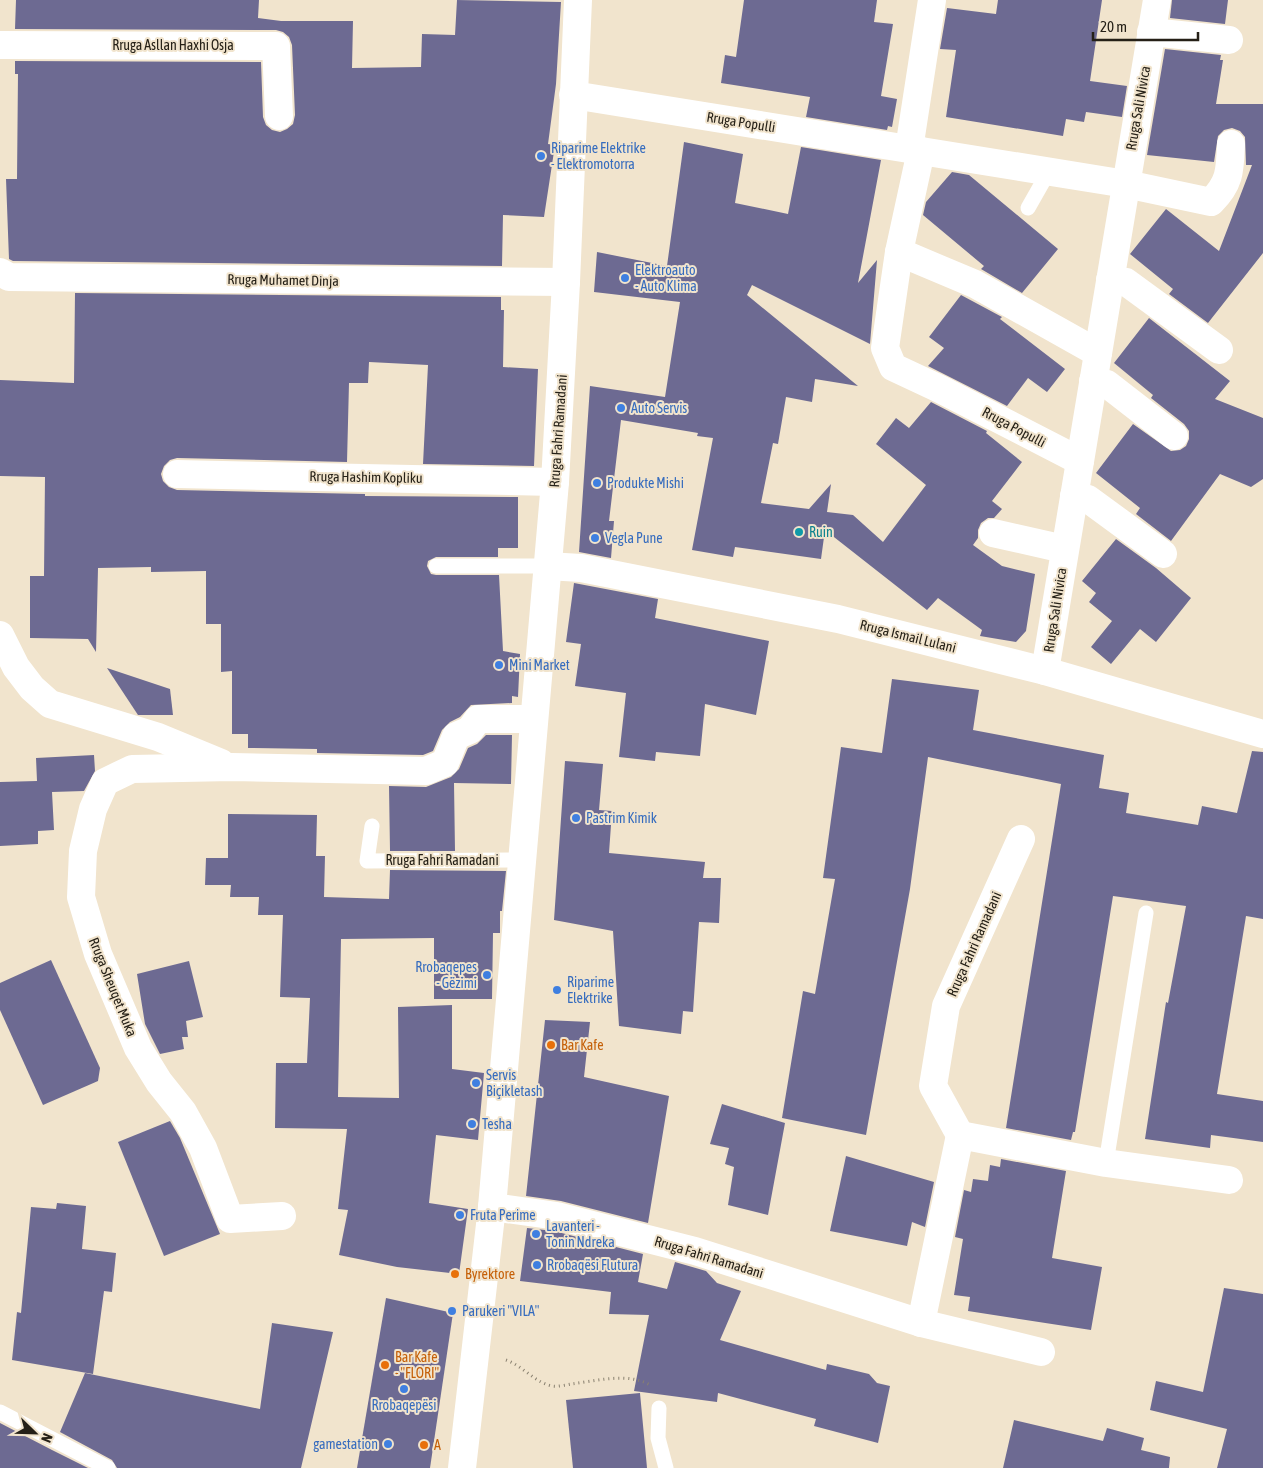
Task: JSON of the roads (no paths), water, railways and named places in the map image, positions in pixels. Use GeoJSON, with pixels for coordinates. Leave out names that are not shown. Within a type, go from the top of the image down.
{"type":"FeatureCollection","features":[{"type":"Feature","properties":{"kind":"street","name":"Rruga Fahri Ramadani"},"geometry":{"type":"LineString","coordinates":[[462,1468],[492,1208],[546,566],[555,482],[578,0]]}},
{"type":"Feature","properties":{"kind":"street","name":"Rruga Populli"},"geometry":{"type":"LineString","coordinates":[[932,0],[915,150],[885,348],[893,366],[1080,462]]}},
{"type":"Feature","properties":{"kind":"street","name":"Rruga Sali Nivica"},"geometry":{"type":"LineString","coordinates":[[1045,671],[1157,0]]}},
{"type":"Feature","properties":{"kind":"street"},"geometry":{"type":"LineString","coordinates":[[1151,32],[1229,40]]}},
{"type":"Feature","properties":{"kind":"street","name":"Rruga Asllan Haxhi Osja"},"geometry":{"type":"LineString","coordinates":[[0,44],[276,46],[279,116]]}},
{"type":"Feature","properties":{"kind":"street","name":"Rruga Populli"},"geometry":{"type":"LineString","coordinates":[[573,95],[1126,184]]}},
{"type":"Feature","properties":{"kind":"street"},"geometry":{"type":"LineString","coordinates":[[1126,184],[1211,202],[1224,188],[1231,161],[1231,144]]}},
{"type":"Feature","properties":{"kind":"street"},"geometry":{"type":"LineString","coordinates":[[899,252],[975,284],[1098,353]]}},
{"type":"Feature","properties":{"kind":"street","name":"Rruga Muhamet Dinja"},"geometry":{"type":"LineString","coordinates":[[0,272],[9,277],[566,282]]}},
{"type":"Feature","properties":{"kind":"street"},"geometry":{"type":"LineString","coordinates":[[1110,280],[1126,282],[1219,350]]}},
{"type":"Feature","properties":{"kind":"street"},"geometry":{"type":"LineString","coordinates":[[1093,381],[1107,384],[1174,436]]}},
{"type":"Feature","properties":{"kind":"street","name":"Rruga Hashim Kopliku"},"geometry":{"type":"LineString","coordinates":[[177,474],[555,482]]}},
{"type":"Feature","properties":{"kind":"street"},"geometry":{"type":"LineString","coordinates":[[1074,496],[1088,499],[1163,554]]}},
{"type":"Feature","properties":{"kind":"street","name":"Rruga Sali Nivica"},"geometry":{"type":"LineString","coordinates":[[993,532],[1064,550]]}},
{"type":"Feature","properties":{"kind":"street","name":"Rruga Ismail Lulani"},"geometry":{"type":"LineString","coordinates":[[546,566],[581,568],[838,619],[1045,671],[1263,734]]}},
{"type":"Feature","properties":{"kind":"street","name":"Rruga Sheuqet Muka"},"geometry":{"type":"LineString","coordinates":[[0,636],[16,667],[32,688],[50,704],[158,737],[232,767]]}},
{"type":"Feature","properties":{"kind":"street","name":"Rruga Sheuqet Muka"},"geometry":{"type":"LineString","coordinates":[[282,1216],[230,1219],[203,1148],[183,1112],[159,1082],[138,1048],[98,954],[81,897],[83,851],[92,809],[105,782],[132,769],[232,767],[426,771],[445,763],[456,736],[470,730],[478,719],[533,719]]}},
{"type":"Feature","properties":{"kind":"street","name":"Rruga Fahri Ramadani"},"geometry":{"type":"LineString","coordinates":[[960,1135],[933,1086],[946,1006],[1021,839]]}},
{"type":"Feature","properties":{"kind":"street"},"geometry":{"type":"LineString","coordinates":[[921,1323],[960,1135],[1106,1162],[1229,1180]]}},
{"type":"Feature","properties":{"kind":"street","name":"Rruga Fahri Ramadani"},"geometry":{"type":"LineString","coordinates":[[492,1208],[557,1216],[695,1251],[921,1323],[1041,1352]]}},
{"type":"Feature","properties":{"kind":"lane"},"geometry":{"type":"LineString","coordinates":[[1028,208],[1049,171]]}},
{"type":"Feature","properties":{"kind":"lane"},"geometry":{"type":"LineString","coordinates":[[436,566],[546,566]]}},
{"type":"Feature","properties":{"kind":"lane","name":"Rruga Fahri Ramadani"},"geometry":{"type":"LineString","coordinates":[[372,826],[367,861],[522,860]]}},
{"type":"Feature","properties":{"kind":"lane"},"geometry":{"type":"LineString","coordinates":[[1106,1162],[1146,913]]}},
{"type":"Feature","properties":{"kind":"lane"},"geometry":{"type":"LineString","coordinates":[[659,1408],[658,1438],[666,1468]]}},
{"type":"Feature","properties":{"kind":"lane"},"geometry":{"type":"LineString","coordinates":[[0,1412],[50,1436],[108,1468]]}},
{"type":"Feature","properties":{"kind":"place","name":"Riparime Elektrike - Elektromotorra"},"geometry":{"type":"Point","coordinates":[541,156]}},
{"type":"Feature","properties":{"kind":"place","name":"Elektroauto - Auto Klima"},"geometry":{"type":"Point","coordinates":[625,278]}},
{"type":"Feature","properties":{"kind":"place","name":"Auto Servis"},"geometry":{"type":"Point","coordinates":[621,408]}},
{"type":"Feature","properties":{"kind":"place","name":"Produkte Mishi"},"geometry":{"type":"Point","coordinates":[597,483]}},
{"type":"Feature","properties":{"kind":"place","name":"Ruin"},"geometry":{"type":"Point","coordinates":[799,532]}},
{"type":"Feature","properties":{"kind":"place","name":"Vegla Pune"},"geometry":{"type":"Point","coordinates":[595,538]}},
{"type":"Feature","properties":{"kind":"place","name":"Mini Market"},"geometry":{"type":"Point","coordinates":[499,665]}},
{"type":"Feature","properties":{"kind":"place","name":"Pastrim Kimik"},"geometry":{"type":"Point","coordinates":[576,818]}},
{"type":"Feature","properties":{"kind":"place","name":"Rrobaqepes - Gëzimi"},"geometry":{"type":"Point","coordinates":[487,975]}},
{"type":"Feature","properties":{"kind":"place","name":"Riparime Elektrike"},"geometry":{"type":"Point","coordinates":[557,990]}},
{"type":"Feature","properties":{"kind":"place","name":"Bar Kafe"},"geometry":{"type":"Point","coordinates":[551,1045]}},
{"type":"Feature","properties":{"kind":"place","name":"Servis Biçikletash"},"geometry":{"type":"Point","coordinates":[476,1083]}},
{"type":"Feature","properties":{"kind":"place","name":"Tesha"},"geometry":{"type":"Point","coordinates":[472,1124]}},
{"type":"Feature","properties":{"kind":"place","name":"Fruta Perime"},"geometry":{"type":"Point","coordinates":[460,1215]}},
{"type":"Feature","properties":{"kind":"place","name":"Lavanteri - Tonin Ndreka"},"geometry":{"type":"Point","coordinates":[536,1234]}},
{"type":"Feature","properties":{"kind":"place","name":"Rrobaqësi Flutura"},"geometry":{"type":"Point","coordinates":[537,1265]}},
{"type":"Feature","properties":{"kind":"place","name":"Byrektore"},"geometry":{"type":"Point","coordinates":[455,1274]}},
{"type":"Feature","properties":{"kind":"place","name":"Parukeri \"VILA\""},"geometry":{"type":"Point","coordinates":[452,1311]}},
{"type":"Feature","properties":{"kind":"place","name":"Bar Kafe - \"FLORI\""},"geometry":{"type":"Point","coordinates":[385,1365]}},
{"type":"Feature","properties":{"kind":"place","name":"Rrobaqepësi"},"geometry":{"type":"Point","coordinates":[404,1389]}},
{"type":"Feature","properties":{"kind":"place","name":"gamestation"},"geometry":{"type":"Point","coordinates":[388,1444]}},
{"type":"Feature","properties":{"kind":"place","name":"A"},"geometry":{"type":"Point","coordinates":[424,1445]}}]}
